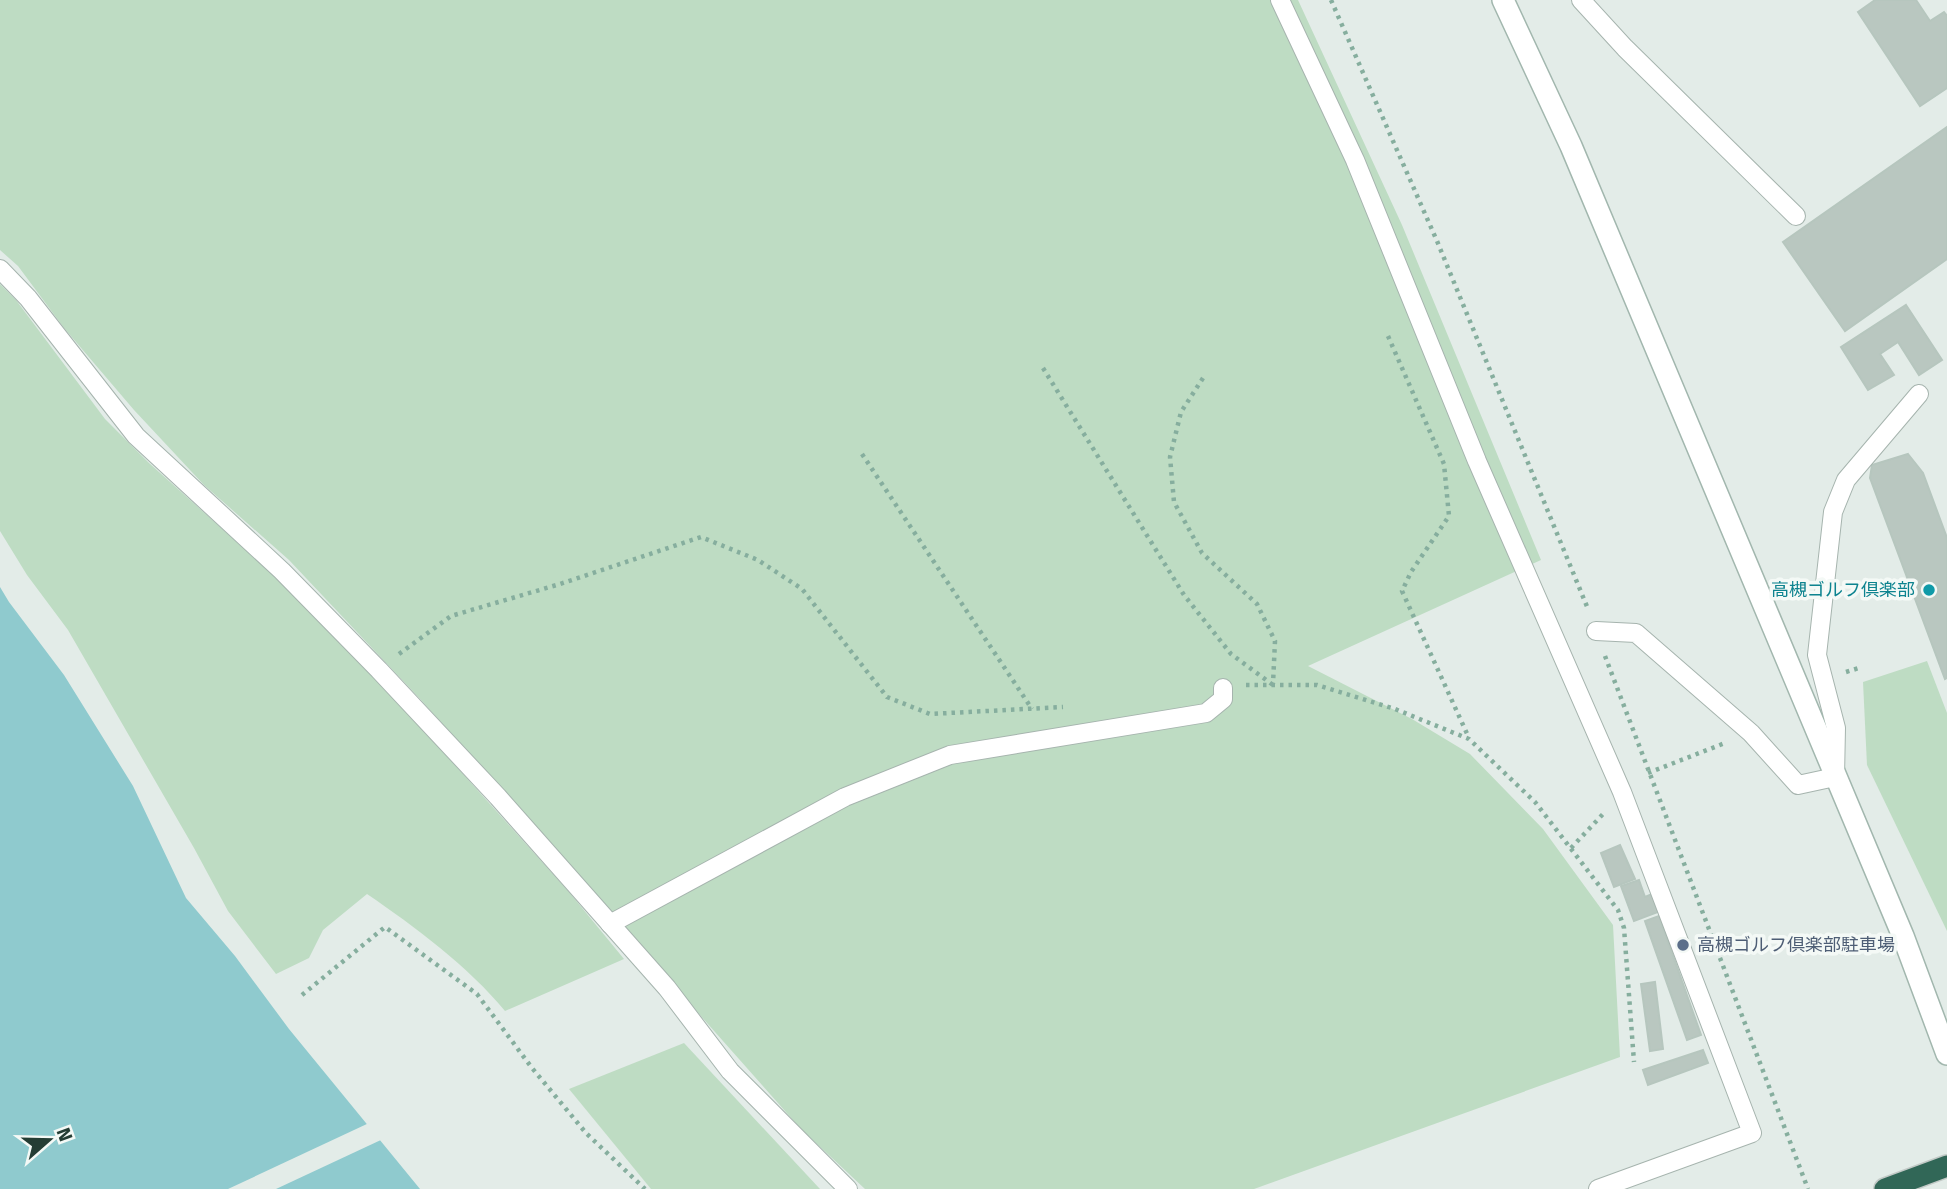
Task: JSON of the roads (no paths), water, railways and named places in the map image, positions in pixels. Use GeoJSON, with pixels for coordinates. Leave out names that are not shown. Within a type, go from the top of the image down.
{"type":"FeatureCollection","features":[{"type":"Feature","properties":{"kind":"highway"},"geometry":{"type":"LineString","coordinates":[[1885,1189],[1937,1169]]}},
{"type":"Feature","properties":{"kind":"street"},"geometry":{"type":"LineString","coordinates":[[1503,0],[1571,146],[1903,936],[1947,1054]]}},
{"type":"Feature","properties":{"kind":"lane"},"geometry":{"type":"LineString","coordinates":[[1280,0],[1355,160],[1477,461],[1622,792],[1752,1133],[1598,1189]]}},
{"type":"Feature","properties":{"kind":"lane"},"geometry":{"type":"LineString","coordinates":[[1581,0],[1625,48],[1796,216]]}},
{"type":"Feature","properties":{"kind":"lane"},"geometry":{"type":"LineString","coordinates":[[0,269],[28,298],[136,436],[282,571],[369,660],[498,797],[667,988],[730,1071],[848,1189]]}},
{"type":"Feature","properties":{"kind":"lane"},"geometry":{"type":"LineString","coordinates":[[1596,631],[1636,633],[1751,733],[1798,785],[1835,777],[1836,728],[1817,655],[1833,512],[1846,480],[1919,394]]}},
{"type":"Feature","properties":{"kind":"lane"},"geometry":{"type":"LineString","coordinates":[[610,924],[845,797],[950,755],[1206,713],[1223,699],[1223,688]]}},
{"type":"Feature","properties":{"kind":"water"},"geometry":{"type":"Polygon","coordinates":[[[0,587],[64,675],[133,786],[186,898],[420,1189],[0,1189],[0,587]]]}},
{"type":"Feature","properties":{"kind":"place","name":"高槻ゴルフ倶楽部"},"geometry":{"type":"Point","coordinates":[1929,590]}},
{"type":"Feature","properties":{"kind":"place","name":"高槻ゴルフ倶楽部駐車場"},"geometry":{"type":"Point","coordinates":[1683,945]}}]}
